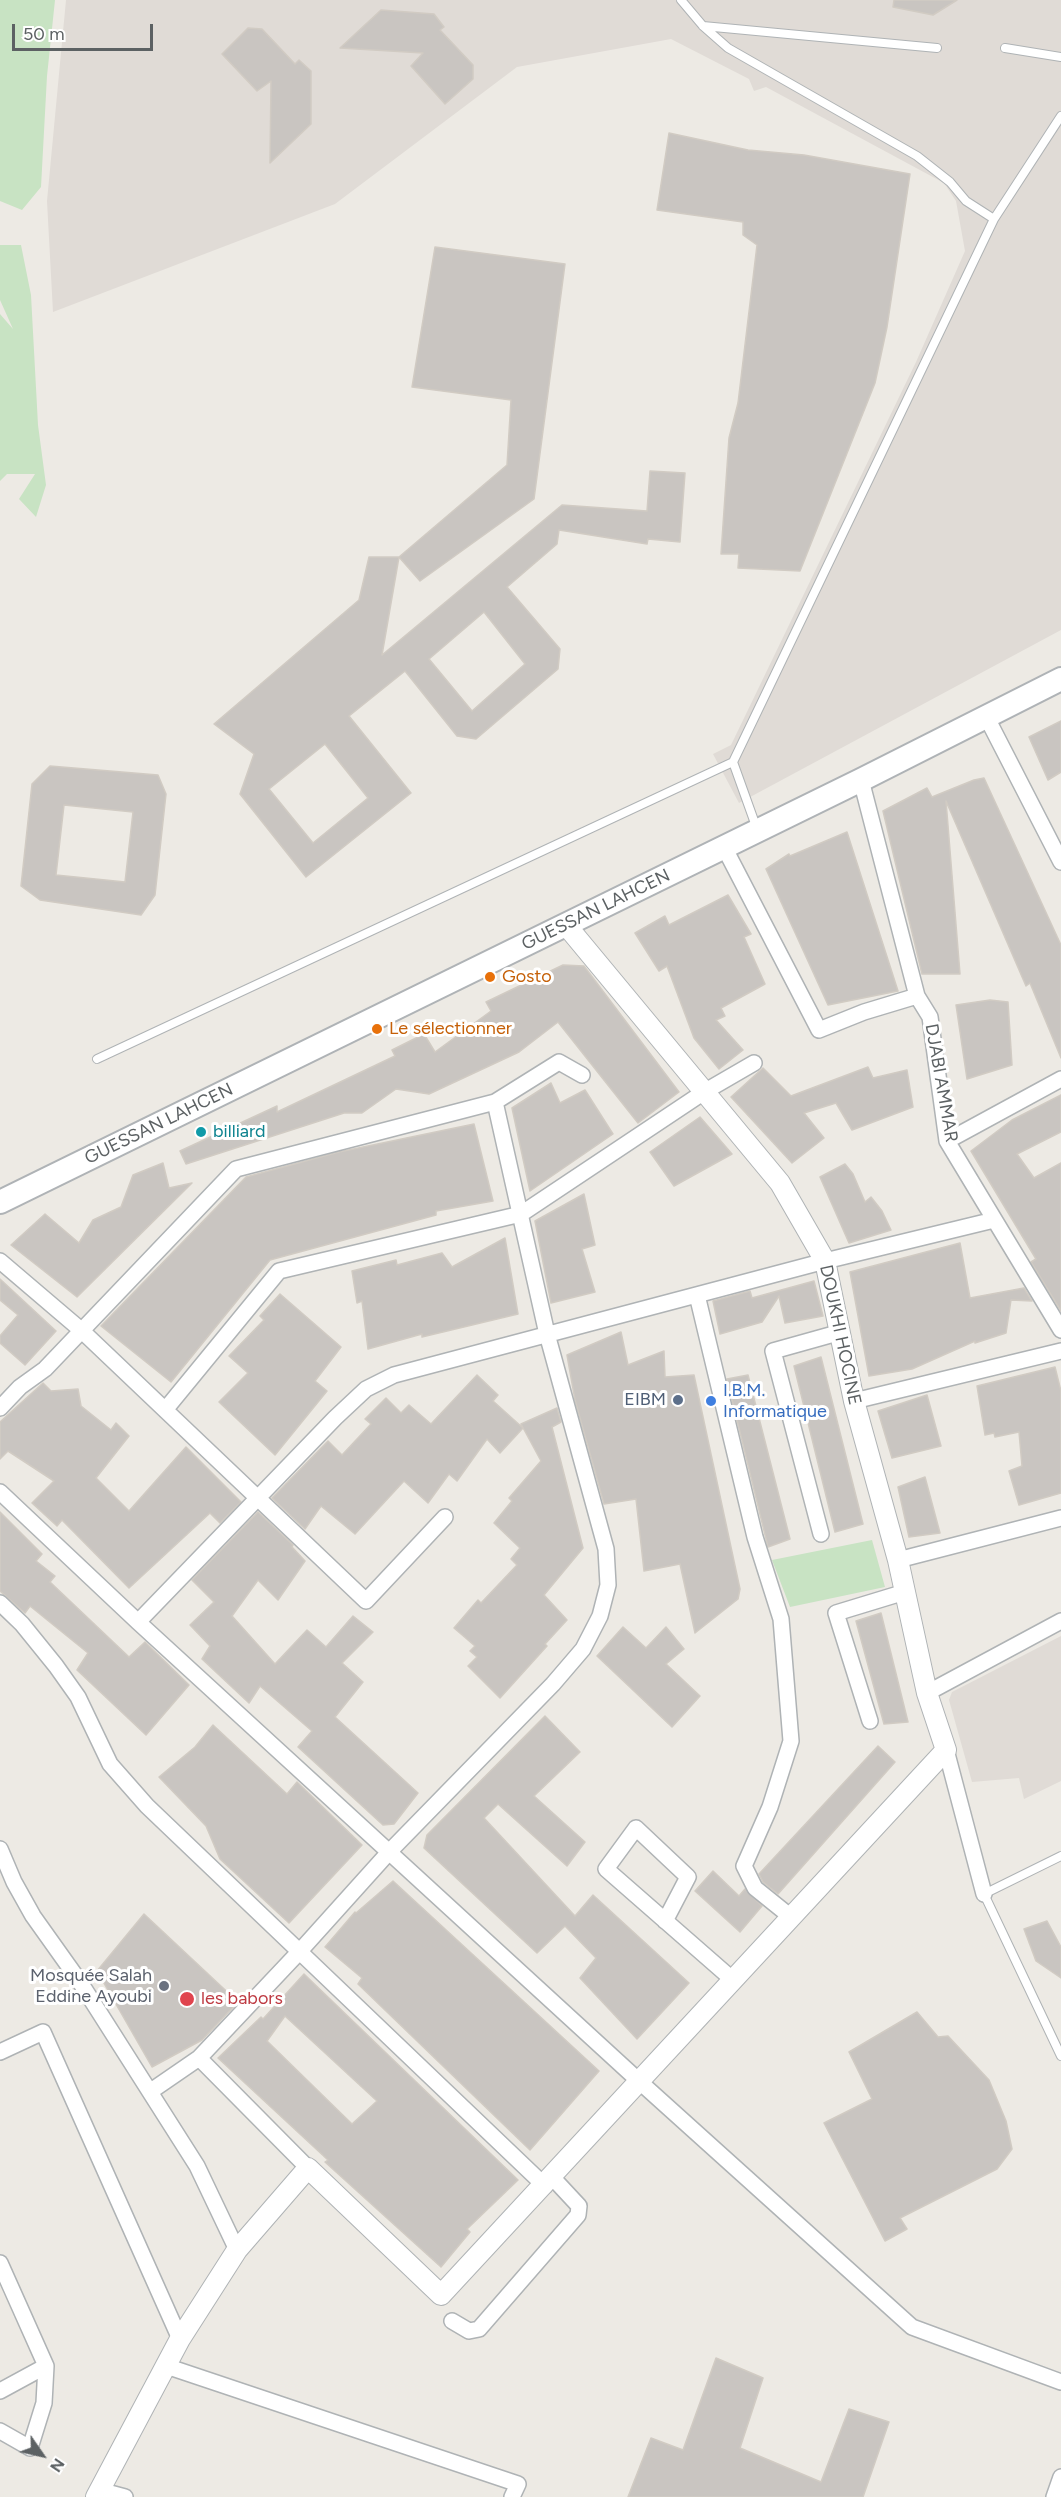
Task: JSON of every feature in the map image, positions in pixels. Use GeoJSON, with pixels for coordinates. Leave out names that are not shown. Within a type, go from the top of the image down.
{"type":"FeatureCollection","features":[{"type":"Feature","properties":{"kind":"main road","name":"GUESSAN LAHCEN"},"geometry":{"type":"LineString","coordinates":[[0,1202],[758,831],[1061,679]]}},
{"type":"Feature","properties":{"kind":"street"},"geometry":{"type":"LineString","coordinates":[[986,716],[1061,862]]}},
{"type":"Feature","properties":{"kind":"street","name":"DJABI AMMAR"},"geometry":{"type":"LineString","coordinates":[[861,780],[917,996],[930,1017],[947,1141],[1061,1330]]}},
{"type":"Feature","properties":{"kind":"street"},"geometry":{"type":"LineString","coordinates":[[724,847],[819,1030],[864,1012],[917,996]]}},
{"type":"Feature","properties":{"kind":"street","name":"DOUKHI HOCINE"},"geometry":{"type":"LineString","coordinates":[[566,925],[780,1183],[825,1261],[854,1401],[898,1560],[927,1693],[946,1749]]}},
{"type":"Feature","properties":{"kind":"street"},"geometry":{"type":"LineString","coordinates":[[0,1408],[20,1387],[45,1369],[236,1169],[495,1102],[559,1062],[582,1076]]}},
{"type":"Feature","properties":{"kind":"street"},"geometry":{"type":"LineString","coordinates":[[165,1410],[279,1271],[521,1214],[704,1092],[754,1064]]}},
{"type":"Feature","properties":{"kind":"street"},"geometry":{"type":"LineString","coordinates":[[947,1141],[1061,1079]]}},
{"type":"Feature","properties":{"kind":"street"},"geometry":{"type":"LineString","coordinates":[[151,2091],[199,2058],[300,1952],[390,1851],[553,1684],[583,1649],[600,1616],[608,1585],[606,1549],[547,1334],[495,1102]]}},
{"type":"Feature","properties":{"kind":"street"},"geometry":{"type":"LineString","coordinates":[[138,1622],[335,1418],[366,1389],[394,1376],[547,1334],[825,1261],[994,1220]]}},
{"type":"Feature","properties":{"kind":"street"},"geometry":{"type":"LineString","coordinates":[[0,1261],[81,1330],[366,1601],[445,1517]]}},
{"type":"Feature","properties":{"kind":"street"},"geometry":{"type":"LineString","coordinates":[[697,1294],[756,1537],[781,1618],[791,1742],[770,1807],[744,1866],[755,1888],[792,1917]]}},
{"type":"Feature","properties":{"kind":"street"},"geometry":{"type":"LineString","coordinates":[[821,1534],[773,1351],[841,1332]]}},
{"type":"Feature","properties":{"kind":"street"},"geometry":{"type":"LineString","coordinates":[[854,1401],[1061,1351]]}},
{"type":"Feature","properties":{"kind":"street"},"geometry":{"type":"LineString","coordinates":[[0,1492],[138,1622],[640,2082],[912,2327],[1061,2382]]}},
{"type":"Feature","properties":{"kind":"street"},"geometry":{"type":"LineString","coordinates":[[898,1560],[1061,1518]]}},
{"type":"Feature","properties":{"kind":"street"},"geometry":{"type":"LineString","coordinates":[[870,1721],[836,1613],[905,1592]]}},
{"type":"Feature","properties":{"kind":"street"},"geometry":{"type":"LineString","coordinates":[[0,1604],[22,1624],[78,1696],[110,1764],[147,1806],[300,1952],[548,2181],[579,2205],[578,2215],[479,2328],[469,2331],[452,2321]]}},
{"type":"Feature","properties":{"kind":"street"},"geometry":{"type":"LineString","coordinates":[[927,1693],[1061,1621]]}},
{"type":"Feature","properties":{"kind":"street"},"geometry":{"type":"LineString","coordinates":[[199,2058],[308,2168],[441,2295],[946,1749]]}},
{"type":"Feature","properties":{"kind":"street"},"geometry":{"type":"LineString","coordinates":[[946,1749],[984,1894]]}},
{"type":"Feature","properties":{"kind":"street"},"geometry":{"type":"LineString","coordinates":[[665,1921],[688,1877],[636,1828],[606,1869],[665,1921],[733,1980]]}},
{"type":"Feature","properties":{"kind":"street"},"geometry":{"type":"LineString","coordinates":[[0,1849],[14,1882],[33,1916],[80,1982],[197,2166],[237,2250]]}},
{"type":"Feature","properties":{"kind":"street"},"geometry":{"type":"LineString","coordinates":[[0,2052],[43,2032],[180,2339]]}},
{"type":"Feature","properties":{"kind":"street"},"geometry":{"type":"LineString","coordinates":[[124,2497],[98,2494],[180,2339],[237,2250],[308,2168]]}},
{"type":"Feature","properties":{"kind":"street"},"geometry":{"type":"LineString","coordinates":[[0,2263],[45,2366],[44,2403],[30,2448],[0,2431]]}},
{"type":"Feature","properties":{"kind":"street"},"geometry":{"type":"LineString","coordinates":[[0,2391],[45,2366]]}},
{"type":"Feature","properties":{"kind":"street"},"geometry":{"type":"LineString","coordinates":[[166,2366],[518,2484],[512,2497]]}},
{"type":"Feature","properties":{"kind":"lane"},"geometry":{"type":"LineString","coordinates":[[681,0],[703,26],[728,48],[917,156],[950,182],[966,201],[994,219]]}},
{"type":"Feature","properties":{"kind":"lane"},"geometry":{"type":"LineString","coordinates":[[703,26],[937,48]]}},
{"type":"Feature","properties":{"kind":"lane"},"geometry":{"type":"LineString","coordinates":[[1005,48],[1061,57]]}},
{"type":"Feature","properties":{"kind":"lane"},"geometry":{"type":"LineString","coordinates":[[97,1059],[733,762],[994,219],[1061,116]]}},
{"type":"Feature","properties":{"kind":"lane"},"geometry":{"type":"LineString","coordinates":[[733,762],[758,831]]}},
{"type":"Feature","properties":{"kind":"lane"},"geometry":{"type":"LineString","coordinates":[[1061,1856],[984,1894],[1061,2056]]}},
{"type":"Feature","properties":{"kind":"shaded area"},"geometry":{"type":"Polygon","coordinates":[[[66,0],[1061,0],[1061,630],[739,803],[713,754],[731,745],[916,362],[965,251],[956,201],[944,183],[766,87],[754,91],[749,79],[671,39],[517,67],[335,204],[53,312],[47,201],[66,0]]]}},
{"type":"Feature","properties":{"kind":"shaded area"},"geometry":{"type":"Polygon","coordinates":[[[1061,1636],[1061,1781],[1024,1799],[1019,1778],[972,1782],[949,1700],[952,1692],[1061,1636]]]}},
{"type":"Feature","properties":{"kind":"green space"},"geometry":{"type":"Polygon","coordinates":[[[0,0],[55,0],[47,76],[41,187],[22,210],[0,201],[0,0]]]}},
{"type":"Feature","properties":{"kind":"green space"},"geometry":{"type":"Polygon","coordinates":[[[0,245],[21,245],[31,295],[38,425],[46,485],[36,517],[19,499],[35,474],[7,474],[0,481],[0,314],[13,329],[0,300],[0,245]]]}},
{"type":"Feature","properties":{"kind":"green space"},"geometry":{"type":"Polygon","coordinates":[[[872,1540],[885,1587],[790,1607],[772,1560],[872,1540]]]}},
{"type":"Feature","properties":{"kind":"building"},"geometry":{"type":"Polygon","coordinates":[[[894,0],[957,0],[933,15],[893,7],[894,0]]]}},
{"type":"Feature","properties":{"kind":"building"},"geometry":{"type":"Polygon","coordinates":[[[381,10],[434,14],[444,27],[440,30],[473,65],[473,79],[445,104],[411,66],[423,53],[340,48],[381,10]]]}},
{"type":"Feature","properties":{"kind":"building"},"geometry":{"type":"Polygon","coordinates":[[[248,28],[262,29],[295,64],[299,60],[311,71],[311,124],[270,163],[271,81],[257,91],[222,54],[248,28]]]}},
{"type":"Feature","properties":{"kind":"building"},"geometry":{"type":"Polygon","coordinates":[[[669,133],[748,150],[804,155],[910,174],[887,327],[875,383],[800,571],[738,568],[739,554],[721,554],[729,438],[738,403],[757,245],[743,235],[743,222],[657,210],[669,133]]]}},
{"type":"Feature","properties":{"kind":"building"},"geometry":{"type":"Polygon","coordinates":[[[435,247],[565,264],[534,499],[420,581],[399,557],[507,465],[511,400],[412,387],[435,247]]]}},
{"type":"Feature","properties":{"kind":"building"},"geometry":{"type":"Polygon","coordinates":[[[650,471],[685,473],[680,542],[648,539],[647,544],[559,530],[557,544],[507,587],[560,649],[558,669],[476,739],[457,736],[405,671],[349,716],[411,793],[306,877],[240,794],[254,754],[214,724],[359,600],[369,557],[399,557],[382,655],[562,505],[647,511],[650,471]],[[484,612],[429,659],[472,711],[525,664],[484,612]],[[325,744],[269,789],[313,843],[368,798],[325,744]]]}},
{"type":"Feature","properties":{"kind":"building"},"geometry":{"type":"Polygon","coordinates":[[[1061,721],[1061,772],[1048,780],[1029,737],[1061,721]]]}},
{"type":"Feature","properties":{"kind":"building"},"geometry":{"type":"Polygon","coordinates":[[[50,766],[158,775],[166,794],[155,895],[141,915],[40,900],[21,886],[32,784],[50,766]],[[64,805],[56,875],[125,882],[133,812],[64,805]]]}},
{"type":"Feature","properties":{"kind":"building"},"geometry":{"type":"Polygon","coordinates":[[[984,778],[1061,945],[1061,1058],[1030,983],[1026,986],[946,801],[960,974],[922,974],[883,811],[927,788],[932,797],[984,778]]]}},
{"type":"Feature","properties":{"kind":"building"},"geometry":{"type":"Polygon","coordinates":[[[847,832],[898,991],[828,1005],[766,869],[789,854],[790,856],[847,832]]]}},
{"type":"Feature","properties":{"kind":"building"},"geometry":{"type":"Polygon","coordinates":[[[728,895],[751,934],[744,937],[765,984],[721,1008],[725,1016],[716,1020],[743,1050],[719,1069],[694,1038],[667,966],[659,971],[635,933],[665,916],[669,925],[728,895]]]}},
{"type":"Feature","properties":{"kind":"building"},"geometry":{"type":"Polygon","coordinates":[[[563,965],[584,966],[679,1092],[638,1123],[558,1022],[519,1052],[429,1094],[396,1089],[362,1113],[344,1113],[186,1164],[180,1151],[277,1106],[277,1112],[395,1056],[392,1050],[424,1034],[435,1052],[491,1011],[486,1002],[563,965]]]}},
{"type":"Feature","properties":{"kind":"building"},"geometry":{"type":"Polygon","coordinates":[[[990,1000],[1008,1002],[1012,1065],[967,1079],[956,1005],[990,1000]]]}},
{"type":"Feature","properties":{"kind":"building"},"geometry":{"type":"Polygon","coordinates":[[[868,1067],[873,1078],[907,1070],[913,1107],[852,1130],[836,1103],[804,1113],[824,1138],[792,1163],[731,1097],[763,1068],[791,1096],[868,1067]]]}},
{"type":"Feature","properties":{"kind":"building"},"geometry":{"type":"Polygon","coordinates":[[[551,1083],[560,1103],[585,1090],[613,1134],[530,1191],[512,1108],[551,1083]]]}},
{"type":"Feature","properties":{"kind":"building"},"geometry":{"type":"Polygon","coordinates":[[[1061,1095],[1061,1132],[1017,1154],[1034,1178],[1061,1163],[1061,1311],[1031,1262],[1036,1259],[971,1151],[1012,1120],[1061,1095]]]}},
{"type":"Feature","properties":{"kind":"building"},"geometry":{"type":"Polygon","coordinates":[[[700,1117],[732,1154],[674,1186],[650,1152],[700,1117]]]}},
{"type":"Feature","properties":{"kind":"building"},"geometry":{"type":"Polygon","coordinates":[[[474,1124],[493,1201],[436,1211],[436,1215],[270,1260],[171,1382],[101,1326],[246,1177],[339,1152],[474,1124]]]}},
{"type":"Feature","properties":{"kind":"building"},"geometry":{"type":"Polygon","coordinates":[[[163,1163],[169,1188],[192,1183],[77,1297],[11,1245],[45,1214],[79,1243],[93,1220],[121,1207],[133,1175],[163,1163]]]}},
{"type":"Feature","properties":{"kind":"building"},"geometry":{"type":"Polygon","coordinates":[[[845,1164],[853,1174],[865,1202],[871,1197],[882,1211],[891,1230],[849,1243],[820,1177],[845,1164]]]}},
{"type":"Feature","properties":{"kind":"building"},"geometry":{"type":"Polygon","coordinates":[[[584,1194],[595,1245],[582,1249],[595,1292],[551,1303],[535,1221],[584,1194]]]}},
{"type":"Feature","properties":{"kind":"building"},"geometry":{"type":"Polygon","coordinates":[[[505,1238],[518,1314],[422,1337],[422,1334],[368,1349],[362,1301],[357,1303],[352,1271],[396,1260],[397,1265],[442,1253],[452,1267],[505,1238]]]}},
{"type":"Feature","properties":{"kind":"building"},"geometry":{"type":"Polygon","coordinates":[[[960,1243],[970,1298],[1024,1288],[1032,1301],[1011,1300],[1006,1333],[975,1343],[975,1341],[912,1369],[869,1376],[850,1272],[960,1243]]]}},
{"type":"Feature","properties":{"kind":"building"},"geometry":{"type":"Polygon","coordinates":[[[0,1279],[56,1331],[25,1365],[0,1343],[0,1336],[18,1315],[0,1300],[0,1279]]]}},
{"type":"Feature","properties":{"kind":"building"},"geometry":{"type":"Polygon","coordinates":[[[814,1281],[823,1316],[785,1323],[779,1296],[762,1322],[720,1334],[713,1301],[750,1291],[752,1298],[814,1281]]]}},
{"type":"Feature","properties":{"kind":"building"},"geometry":{"type":"Polygon","coordinates":[[[280,1294],[341,1347],[315,1381],[327,1391],[275,1455],[219,1402],[248,1373],[229,1356],[264,1320],[260,1316],[280,1294]]]}},
{"type":"Feature","properties":{"kind":"building"},"geometry":{"type":"Polygon","coordinates":[[[621,1332],[628,1365],[664,1351],[665,1377],[694,1375],[740,1589],[738,1599],[695,1633],[680,1564],[644,1571],[636,1499],[604,1504],[575,1400],[567,1355],[621,1332]]]}},
{"type":"Feature","properties":{"kind":"building"},"geometry":{"type":"Polygon","coordinates":[[[821,1357],[863,1524],[835,1532],[794,1366],[821,1357]]]}},
{"type":"Feature","properties":{"kind":"building"},"geometry":{"type":"Polygon","coordinates":[[[1055,1367],[1061,1391],[1061,1493],[1019,1505],[1009,1471],[1022,1466],[1019,1432],[995,1437],[994,1433],[985,1435],[977,1386],[1055,1367]]]}},
{"type":"Feature","properties":{"kind":"building"},"geometry":{"type":"Polygon","coordinates":[[[477,1375],[498,1395],[493,1401],[523,1428],[500,1453],[487,1439],[457,1481],[449,1474],[428,1503],[404,1481],[355,1534],[321,1506],[305,1529],[272,1498],[328,1441],[342,1455],[371,1424],[365,1419],[386,1398],[401,1413],[409,1405],[431,1424],[477,1375]]]}},
{"type":"Feature","properties":{"kind":"building"},"geometry":{"type":"Polygon","coordinates":[[[748,1375],[790,1539],[768,1547],[727,1379],[748,1375]]]}},
{"type":"Feature","properties":{"kind":"building"},"geometry":{"type":"Polygon","coordinates":[[[43,1383],[51,1391],[78,1389],[81,1406],[111,1430],[116,1423],[129,1436],[96,1478],[129,1511],[186,1447],[241,1502],[220,1523],[210,1513],[129,1588],[62,1520],[57,1526],[32,1503],[54,1481],[8,1451],[0,1459],[0,1422],[43,1383]]]}},
{"type":"Feature","properties":{"kind":"building"},"geometry":{"type":"Polygon","coordinates":[[[927,1395],[941,1446],[892,1458],[878,1411],[927,1395]]]}},
{"type":"Feature","properties":{"kind":"building"},"geometry":{"type":"Polygon","coordinates":[[[557,1408],[561,1422],[552,1427],[583,1548],[544,1595],[567,1620],[500,1698],[468,1666],[477,1657],[470,1651],[475,1646],[454,1628],[478,1600],[481,1603],[517,1565],[511,1559],[520,1548],[494,1523],[512,1501],[509,1498],[541,1461],[521,1424],[557,1408]]]}},
{"type":"Feature","properties":{"kind":"building"},"geometry":{"type":"Polygon","coordinates":[[[925,1477],[940,1533],[909,1537],[898,1487],[925,1477]]]}},
{"type":"Feature","properties":{"kind":"building"},"geometry":{"type":"Polygon","coordinates":[[[0,1512],[42,1554],[36,1561],[55,1576],[50,1582],[129,1657],[145,1642],[189,1685],[146,1735],[77,1670],[88,1653],[30,1606],[25,1613],[0,1591],[0,1512]]]}},
{"type":"Feature","properties":{"kind":"building"},"geometry":{"type":"Polygon","coordinates":[[[258,1512],[293,1545],[292,1547],[305,1561],[278,1600],[258,1580],[232,1616],[275,1664],[307,1630],[326,1647],[353,1616],[373,1632],[342,1663],[363,1682],[335,1717],[418,1793],[394,1824],[383,1825],[298,1747],[312,1731],[260,1686],[249,1703],[202,1659],[210,1646],[190,1625],[214,1602],[192,1580],[258,1512]]]}},
{"type":"Feature","properties":{"kind":"building"},"geometry":{"type":"Polygon","coordinates":[[[881,1613],[908,1722],[884,1724],[856,1621],[881,1613]]]}},
{"type":"Feature","properties":{"kind":"building"},"geometry":{"type":"Polygon","coordinates":[[[623,1627],[646,1648],[666,1627],[684,1649],[666,1664],[700,1696],[672,1727],[597,1656],[623,1627]]]}},
{"type":"Feature","properties":{"kind":"building"},"geometry":{"type":"Polygon","coordinates":[[[545,1716],[580,1752],[534,1796],[585,1842],[567,1866],[498,1804],[484,1818],[575,1916],[593,1895],[689,1983],[637,2039],[580,1978],[596,1958],[565,1926],[537,1953],[424,1848],[427,1835],[545,1716]]]}},
{"type":"Feature","properties":{"kind":"building"},"geometry":{"type":"Polygon","coordinates":[[[213,1725],[287,1794],[297,1782],[362,1845],[289,1923],[220,1859],[206,1826],[159,1777],[195,1747],[213,1725]]]}},
{"type":"Feature","properties":{"kind":"building"},"geometry":{"type":"Polygon","coordinates":[[[878,1746],[895,1762],[778,1894],[763,1882],[759,1874],[878,1746]]]}},
{"type":"Feature","properties":{"kind":"building"},"geometry":{"type":"Polygon","coordinates":[[[713,1871],[739,1896],[745,1889],[762,1906],[740,1932],[695,1891],[713,1871]]]}},
{"type":"Feature","properties":{"kind":"building"},"geometry":{"type":"Polygon","coordinates":[[[393,1881],[599,2071],[530,2150],[358,1984],[362,1978],[325,1947],[355,1912],[393,1881]]]}},
{"type":"Feature","properties":{"kind":"building","name":"Mosquée Salah Eddine Ayoubi"},"geometry":{"type":"Polygon","coordinates":[[[144,1914],[238,2002],[202,2040],[152,2067],[97,1971],[144,1914]]]}},
{"type":"Feature","properties":{"kind":"building"},"geometry":{"type":"Polygon","coordinates":[[[1047,1921],[1061,1947],[1061,1978],[1036,1961],[1024,1929],[1047,1921]]]}},
{"type":"Feature","properties":{"kind":"building"},"geometry":{"type":"Polygon","coordinates":[[[304,1974],[518,2180],[467,2229],[470,2232],[441,2267],[325,2162],[328,2160],[218,2058],[261,2017],[263,2019],[304,1974]],[[285,2016],[267,2041],[352,2124],[377,2101],[285,2016]]]}},
{"type":"Feature","properties":{"kind":"building"},"geometry":{"type":"Polygon","coordinates":[[[917,2012],[938,2037],[948,2036],[989,2080],[1006,2121],[1012,2149],[997,2169],[900,2218],[907,2229],[885,2241],[824,2123],[872,2099],[849,2052],[917,2012]]]}},
{"type":"Feature","properties":{"kind":"building"},"geometry":{"type":"Polygon","coordinates":[[[716,2358],[763,2378],[740,2448],[821,2482],[849,2409],[889,2422],[863,2497],[628,2497],[651,2438],[683,2450],[716,2358]]]}},
{"type":"Feature","properties":{"kind":"place","name":"Gosto"},"geometry":{"type":"Point","coordinates":[490,977]}},
{"type":"Feature","properties":{"kind":"place","name":"Le sélectionner"},"geometry":{"type":"Point","coordinates":[377,1029]}},
{"type":"Feature","properties":{"kind":"place","name":"billiard"},"geometry":{"type":"Point","coordinates":[201,1132]}},
{"type":"Feature","properties":{"kind":"place","name":"EIBM"},"geometry":{"type":"Point","coordinates":[678,1400]}},
{"type":"Feature","properties":{"kind":"place","name":"I.B.M. Informatique"},"geometry":{"type":"Point","coordinates":[711,1401]}},
{"type":"Feature","properties":{"kind":"place","name":"Mosquée Salah Eddine Ayoubi"},"geometry":{"type":"Point","coordinates":[164,1986]}},
{"type":"Feature","properties":{"kind":"place","name":"les babors"},"geometry":{"type":"Point","coordinates":[187,1999]}}]}
